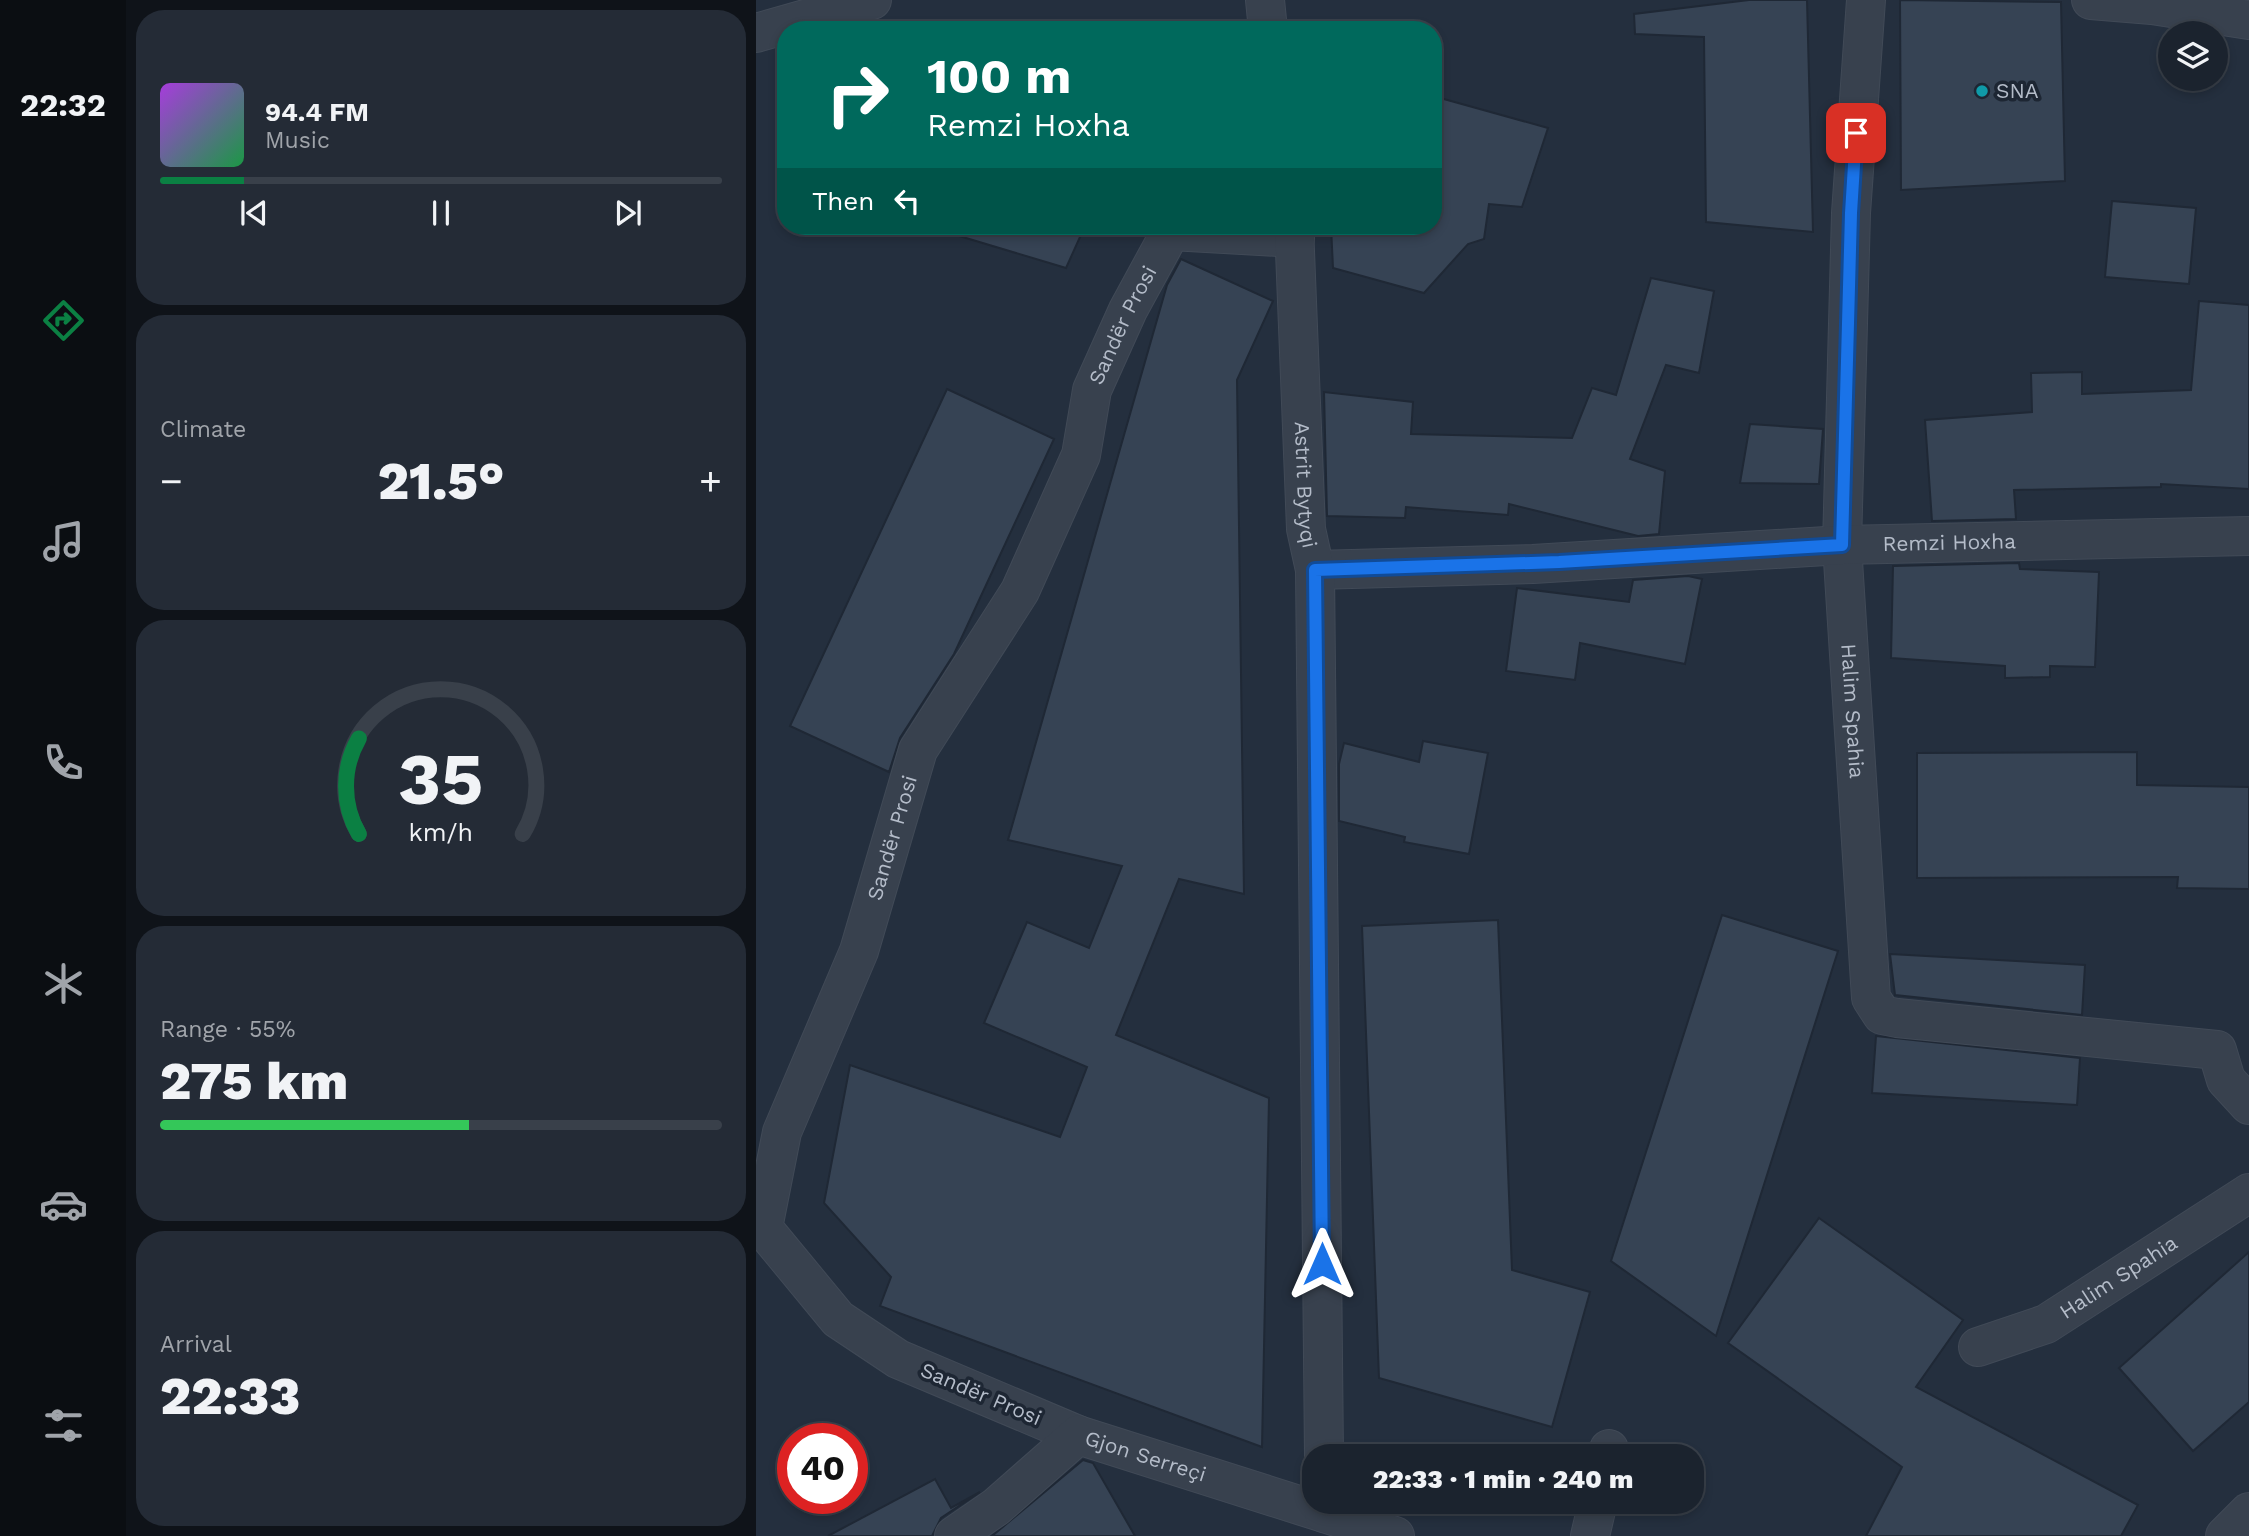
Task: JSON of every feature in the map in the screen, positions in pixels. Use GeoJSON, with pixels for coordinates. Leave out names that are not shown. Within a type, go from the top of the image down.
{"type":"FeatureCollection","features":[{"type":"Feature","properties":{"kind":"street"},"geometry":{"type":"LineString","coordinates":[[798,21],[872,0]]}},
{"type":"Feature","properties":{"kind":"street"},"geometry":{"type":"LineString","coordinates":[[1265,0],[1267,21]]}},
{"type":"Feature","properties":{"kind":"street","name":"Halim Spahia"},"geometry":{"type":"LineString","coordinates":[[1866,0],[1851,213],[1842,545],[1871,998],[1882,1015],[2217,1050],[2226,1080],[2249,1105]]}},
{"type":"Feature","properties":{"kind":"street"},"geometry":{"type":"LineString","coordinates":[[2091,0],[2247,13]]}},
{"type":"Feature","properties":{"kind":"street"},"geometry":{"type":"LineString","coordinates":[[756,33],[777,27]]}},
{"type":"Feature","properties":{"kind":"street","name":"Sandër Prosi"},"geometry":{"type":"LineString","coordinates":[[1077,1435],[898,1359],[838,1319],[763,1228],[782,1132],[859,951],[918,750],[1020,591],[1080,455],[1092,390],[1128,310],[1169,235]]}},
{"type":"Feature","properties":{"kind":"street","name":"Astrit Bytyqi"},"geometry":{"type":"LineString","coordinates":[[1294,235],[1306,529],[1315,570],[1324,1444]]}},
{"type":"Feature","properties":{"kind":"street","name":"Remzi Hoxha"},"geometry":{"type":"LineString","coordinates":[[1315,570],[1559,562],[1842,545],[2249,536]]}},
{"type":"Feature","properties":{"kind":"street","name":"Halim Spahia"},"geometry":{"type":"LineString","coordinates":[[1978,1347],[2046,1324],[2249,1193]]}},
{"type":"Feature","properties":{"kind":"street","name":"Gjon Serreçi"},"geometry":{"type":"LineString","coordinates":[[954,1536],[996,1507],[1077,1435],[1302,1501]]}},
{"type":"Feature","properties":{"kind":"street"},"geometry":{"type":"LineString","coordinates":[[2225,1536],[2249,1512]]}},
{"type":"Feature","properties":{"kind":"street","name":"Gjon Serreçi"},"geometry":{"type":"LineString","coordinates":[[1341,1514],[1395,1536]]}},
{"type":"Feature","properties":{"kind":"street"},"geometry":{"type":"LineString","coordinates":[[1590,1536],[1595,1514]]}},
{"type":"Feature","properties":{"kind":"building"},"geometry":{"type":"Polygon","coordinates":[[[1749,0],[1807,0],[1813,232],[1706,222],[1704,37],[1635,34],[1634,14],[1749,0]]]}},
{"type":"Feature","properties":{"kind":"building","name":"SNA"},"geometry":{"type":"Polygon","coordinates":[[[1900,0],[2061,2],[2065,181],[1901,190],[1900,0]]]}},
{"type":"Feature","properties":{"kind":"building"},"geometry":{"type":"Polygon","coordinates":[[[1442,99],[1548,128],[1522,207],[1489,204],[1484,239],[1468,244],[1424,293],[1333,268],[1331,235],[1442,235],[1442,99]]]}},
{"type":"Feature","properties":{"kind":"building"},"geometry":{"type":"Polygon","coordinates":[[[2112,201],[2196,208],[2189,284],[2105,277],[2112,201]]]}},
{"type":"Feature","properties":{"kind":"building"},"geometry":{"type":"Polygon","coordinates":[[[956,235],[1081,235],[1066,268],[956,235]]]}},
{"type":"Feature","properties":{"kind":"building"},"geometry":{"type":"Polygon","coordinates":[[[1181,259],[1273,301],[1237,380],[1244,894],[1179,879],[1116,1035],[1269,1098],[1262,1447],[880,1306],[891,1277],[824,1203],[850,1065],[1060,1137],[1087,1067],[984,1023],[1027,922],[1089,948],[1122,866],[1008,840],[1167,285],[1181,259]]]}},
{"type":"Feature","properties":{"kind":"building"},"geometry":{"type":"Polygon","coordinates":[[[1651,278],[1714,291],[1699,373],[1666,365],[1630,459],[1665,471],[1659,534],[1638,536],[1509,504],[1508,515],[1406,507],[1405,518],[1327,516],[1324,392],[1413,402],[1411,434],[1572,438],[1592,388],[1616,395],[1651,278]]]}},
{"type":"Feature","properties":{"kind":"building"},"geometry":{"type":"Polygon","coordinates":[[[2199,301],[2249,305],[2249,489],[2161,484],[2161,487],[2014,490],[2016,519],[1932,521],[1925,420],[2032,412],[2031,373],[2082,372],[2082,394],[2191,390],[2199,301]]]}},
{"type":"Feature","properties":{"kind":"building"},"geometry":{"type":"Polygon","coordinates":[[[947,389],[1054,439],[954,654],[900,738],[889,772],[790,726],[947,389]]]}},
{"type":"Feature","properties":{"kind":"building"},"geometry":{"type":"Polygon","coordinates":[[[1750,424],[1823,429],[1819,484],[1740,483],[1750,424]]]}},
{"type":"Feature","properties":{"kind":"building"},"geometry":{"type":"Polygon","coordinates":[[[2019,563],[2020,569],[2099,572],[2095,667],[2050,666],[2050,677],[2005,678],[2005,666],[1891,658],[1893,566],[2019,563]]]}},
{"type":"Feature","properties":{"kind":"building"},"geometry":{"type":"Polygon","coordinates":[[[1688,576],[1702,579],[1685,664],[1580,643],[1575,680],[1506,671],[1517,588],[1629,602],[1633,580],[1688,576]]]}},
{"type":"Feature","properties":{"kind":"building"},"geometry":{"type":"Polygon","coordinates":[[[1423,741],[1488,753],[1469,854],[1404,842],[1405,837],[1339,821],[1339,764],[1344,743],[1419,762],[1423,741]]]}},
{"type":"Feature","properties":{"kind":"building"},"geometry":{"type":"Polygon","coordinates":[[[2137,752],[2137,785],[2249,787],[2249,889],[2177,888],[2178,877],[1917,878],[1917,753],[2137,752]]]}},
{"type":"Feature","properties":{"kind":"building"},"geometry":{"type":"Polygon","coordinates":[[[1722,915],[1838,951],[1716,1336],[1611,1261],[1722,915]]]}},
{"type":"Feature","properties":{"kind":"building"},"geometry":{"type":"Polygon","coordinates":[[[1498,920],[1512,1270],[1590,1292],[1552,1427],[1379,1378],[1362,926],[1498,920]]]}},
{"type":"Feature","properties":{"kind":"building"},"geometry":{"type":"Polygon","coordinates":[[[1890,954],[2085,965],[2082,1015],[1895,995],[1890,954]]]}},
{"type":"Feature","properties":{"kind":"building"},"geometry":{"type":"Polygon","coordinates":[[[1876,1036],[2080,1058],[2077,1105],[1872,1093],[1876,1036]]]}},
{"type":"Feature","properties":{"kind":"building"},"geometry":{"type":"Polygon","coordinates":[[[1819,1218],[1963,1320],[1916,1387],[2138,1505],[2121,1536],[1866,1536],[1902,1467],[1728,1343],[1819,1218]]]}},
{"type":"Feature","properties":{"kind":"building"},"geometry":{"type":"Polygon","coordinates":[[[2249,1252],[2249,1402],[2193,1451],[2119,1368],[2249,1252]]]}},
{"type":"Feature","properties":{"kind":"building"},"geometry":{"type":"Polygon","coordinates":[[[1083,1460],[1093,1463],[1135,1536],[992,1536],[1083,1460]]]}},
{"type":"Feature","properties":{"kind":"building"},"geometry":{"type":"Polygon","coordinates":[[[935,1479],[951,1508],[980,1492],[941,1518],[932,1536],[828,1536],[935,1479]]]}},
{"type":"Feature","properties":{"kind":"place","name":"SNA"},"geometry":{"type":"Point","coordinates":[1982,91]}},
{"type":"Feature","properties":{"kind":"route"},"geometry":{"type":"LineString","coordinates":[[1322,1264],[1315,570],[1610,560],[1729,550],[1842,545],[1851,213],[1856,133]]}}]}
